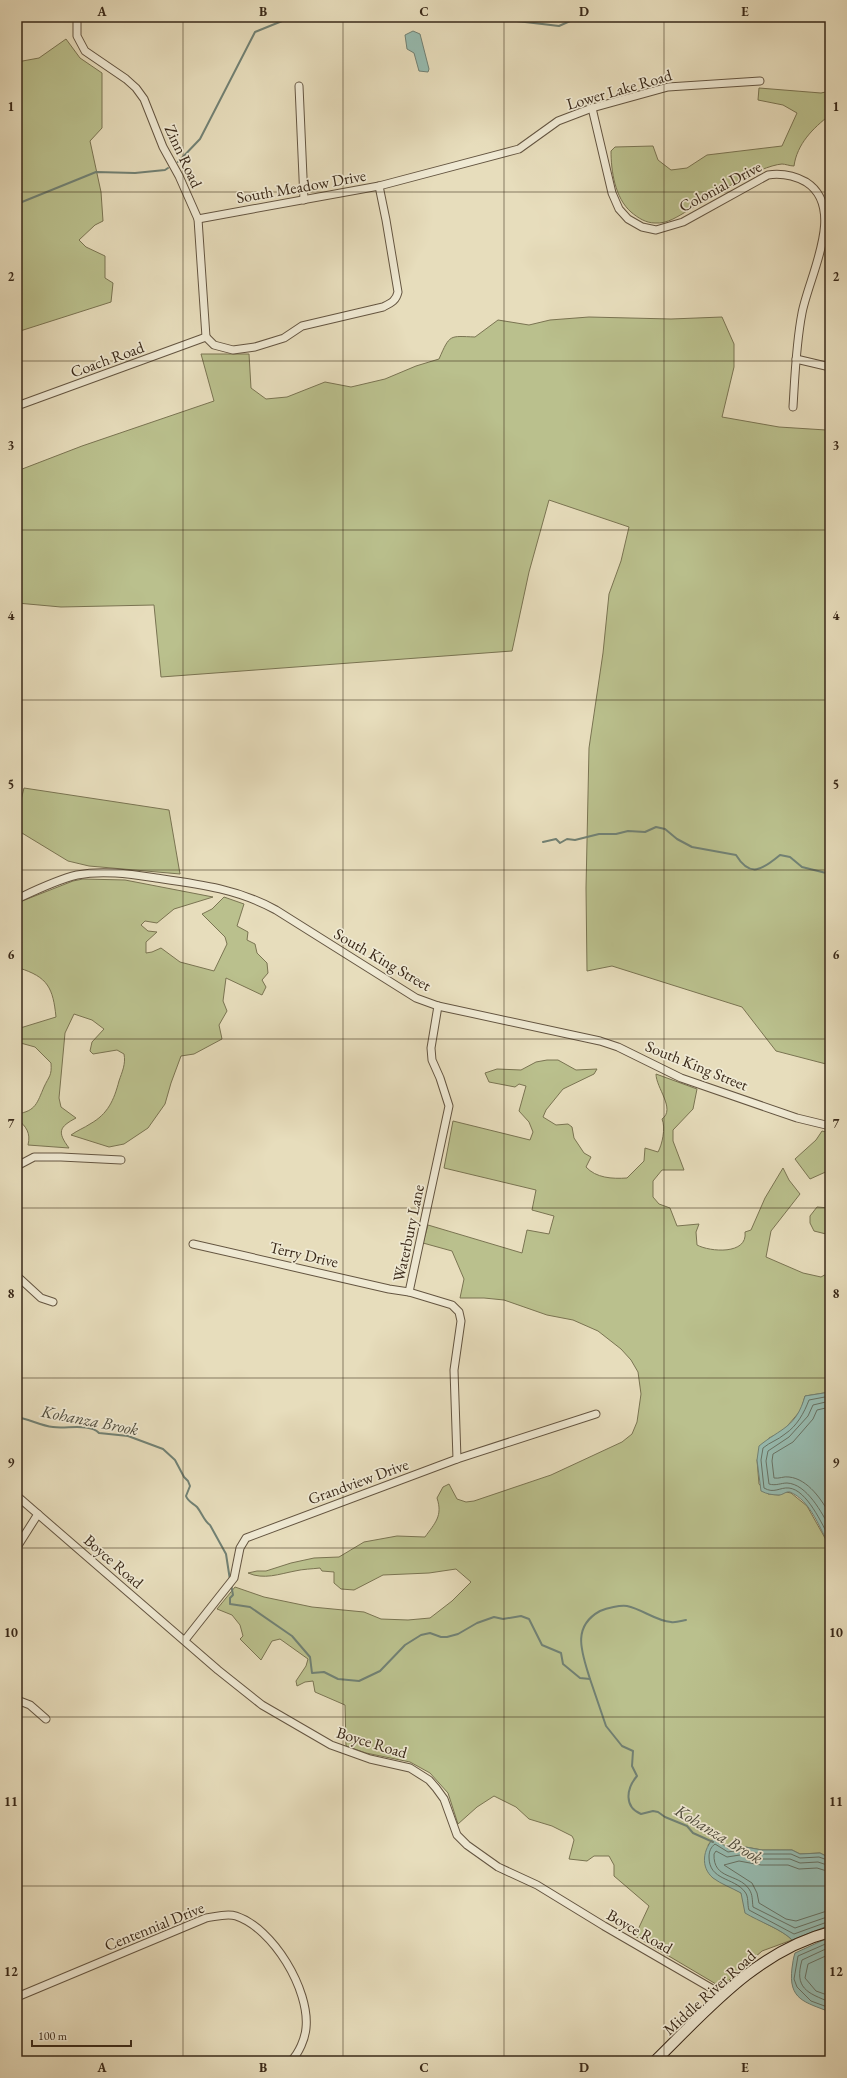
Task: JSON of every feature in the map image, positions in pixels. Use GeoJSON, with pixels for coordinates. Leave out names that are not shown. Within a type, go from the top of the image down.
{"type":"FeatureCollection","features":[{"type":"Feature","properties":{"kind":"main road","name":"Middle River Road"},"geometry":{"type":"LineString","coordinates":[[655,2061],[723,1995],[754,1968],[775,1954],[830,1932]]}},
{"type":"Feature","properties":{"kind":"street","name":"Zinn Road"},"geometry":{"type":"LineString","coordinates":[[77,17],[77,36],[85,51],[126,79],[136,88],[144,99],[163,147],[179,176],[198,219],[206,337]]}},
{"type":"Feature","properties":{"kind":"street","name":"Lower Lake Road"},"geometry":{"type":"LineString","coordinates":[[379,186],[519,149],[558,121],[592,108],[668,87],[760,81]]}},
{"type":"Feature","properties":{"kind":"street"},"geometry":{"type":"LineString","coordinates":[[299,86],[304,200]]}},
{"type":"Feature","properties":{"kind":"street","name":"Colonial Drive"},"geometry":{"type":"LineString","coordinates":[[592,108],[612,193],[619,209],[628,219],[642,227],[656,230],[683,222],[768,175],[778,173],[796,177],[808,184],[819,194],[823,201],[826,221],[802,311],[797,340],[793,407]]}},
{"type":"Feature","properties":{"kind":"street","name":"South Meadow Drive"},"geometry":{"type":"LineString","coordinates":[[198,219],[379,186],[398,292],[392,303],[383,308],[302,326],[284,338],[256,347],[233,350],[214,345],[206,337]]}},
{"type":"Feature","properties":{"kind":"street","name":"Coach Road"},"geometry":{"type":"LineString","coordinates":[[17,406],[206,337]]}},
{"type":"Feature","properties":{"kind":"street"},"geometry":{"type":"LineString","coordinates":[[796,359],[830,367]]}},
{"type":"Feature","properties":{"kind":"street","name":"South King Street"},"geometry":{"type":"LineString","coordinates":[[17,899],[62,879],[94,873],[121,873],[224,888],[261,902],[276,910],[398,987],[438,1006],[600,1041],[618,1047],[681,1078],[797,1118],[830,1126]]}},
{"type":"Feature","properties":{"kind":"street","name":"Waterbury Lane"},"geometry":{"type":"LineString","coordinates":[[438,1006],[431,1048],[432,1060],[440,1078],[448,1106],[442,1144],[409,1292],[452,1305],[460,1312],[461,1321],[454,1370],[457,1459]]}},
{"type":"Feature","properties":{"kind":"street"},"geometry":{"type":"LineString","coordinates":[[17,1166],[34,1158],[61,1157],[121,1160]]}},
{"type":"Feature","properties":{"kind":"street","name":"Terry Drive"},"geometry":{"type":"LineString","coordinates":[[193,1244],[389,1289],[409,1292]]}},
{"type":"Feature","properties":{"kind":"street"},"geometry":{"type":"LineString","coordinates":[[17,1276],[41,1298],[53,1302]]}},
{"type":"Feature","properties":{"kind":"street","name":"Grandview Drive"},"geometry":{"type":"LineString","coordinates":[[185,1640],[234,1578],[240,1548],[246,1538],[457,1459],[596,1414]]}},
{"type":"Feature","properties":{"kind":"street","name":"Boyce Road"},"geometry":{"type":"LineString","coordinates":[[17,1496],[218,1670],[262,1705],[315,1736],[349,1753],[410,1768],[429,1780],[444,1799],[457,1835],[468,1845],[498,1866],[537,1885],[723,1995]]}},
{"type":"Feature","properties":{"kind":"street"},"geometry":{"type":"LineString","coordinates":[[17,1547],[38,1514]]}},
{"type":"Feature","properties":{"kind":"street"},"geometry":{"type":"LineString","coordinates":[[17,1700],[30,1705],[46,1719]]}},
{"type":"Feature","properties":{"kind":"street","name":"Centennial Drive"},"geometry":{"type":"LineString","coordinates":[[17,1997],[206,1918],[222,1915],[235,1916],[264,1931],[287,1963],[301,1994],[306,2010],[306,2028],[297,2055],[291,2061]]}},
{"type":"Feature","properties":{"kind":"green space"},"geometry":{"type":"Polygon","coordinates":[[[66,39],[80,58],[102,73],[102,128],[90,141],[101,192],[103,221],[95,225],[79,240],[86,247],[105,256],[105,278],[113,283],[111,302],[17,332],[17,62],[39,58],[66,39]]]}},
{"type":"Feature","properties":{"kind":"green space"},"geometry":{"type":"Polygon","coordinates":[[[759,88],[821,93],[830,91],[830,115],[812,131],[802,144],[798,151],[794,166],[782,164],[760,170],[669,221],[652,223],[639,218],[631,212],[621,199],[615,184],[611,151],[615,147],[653,146],[658,160],[671,170],[687,168],[707,155],[782,146],[797,113],[783,105],[758,100],[759,88]]]}},
{"type":"Feature","properties":{"kind":"green space"},"geometry":{"type":"Polygon","coordinates":[[[589,317],[671,319],[722,317],[734,344],[734,367],[722,417],[779,427],[826,430],[830,464],[830,1090],[826,1064],[776,1051],[742,1007],[612,966],[587,971],[586,888],[589,748],[603,653],[609,594],[621,561],[629,527],[549,500],[529,572],[512,651],[161,677],[154,605],[61,607],[17,603],[17,471],[82,446],[214,401],[201,354],[249,354],[251,388],[266,399],[287,397],[325,382],[351,387],[385,379],[416,366],[439,359],[451,338],[460,336],[475,337],[498,320],[529,325],[550,320],[589,317]]]}},
{"type":"Feature","properties":{"kind":"green space"},"geometry":{"type":"Polygon","coordinates":[[[24,788],[169,810],[180,874],[89,866],[68,861],[17,830],[17,807],[19,808],[24,788]]]}},
{"type":"Feature","properties":{"kind":"green space"},"geometry":{"type":"Polygon","coordinates":[[[83,879],[125,880],[213,897],[174,909],[157,923],[145,921],[141,925],[148,931],[157,932],[146,942],[146,953],[161,948],[180,962],[214,971],[227,944],[225,937],[202,914],[212,909],[224,897],[244,904],[237,926],[248,932],[247,940],[255,944],[257,953],[267,963],[268,973],[262,980],[266,987],[262,995],[226,978],[223,1001],[227,1011],[219,1025],[222,1039],[194,1054],[181,1056],[165,1104],[148,1128],[124,1144],[109,1147],[71,1135],[96,1120],[106,1111],[115,1094],[123,1068],[124,1054],[117,1050],[93,1054],[90,1051],[92,1042],[104,1029],[92,1020],[74,1014],[65,1033],[59,1098],[61,1107],[76,1118],[63,1127],[61,1134],[69,1148],[28,1145],[29,1137],[27,1130],[17,1119],[17,1114],[28,1111],[40,1098],[50,1076],[51,1063],[35,1047],[17,1042],[17,1029],[56,1017],[51,991],[43,980],[37,975],[19,968],[17,970],[17,944],[22,943],[17,937],[17,903],[73,881],[83,879]]]}},
{"type":"Feature","properties":{"kind":"green space"},"geometry":{"type":"Polygon","coordinates":[[[558,1060],[576,1070],[597,1069],[594,1074],[563,1089],[546,1110],[543,1117],[556,1125],[568,1124],[572,1127],[574,1138],[584,1153],[591,1157],[586,1167],[599,1176],[627,1178],[644,1161],[645,1148],[658,1152],[663,1136],[664,1127],[662,1119],[666,1115],[667,1110],[656,1074],[697,1089],[693,1109],[673,1130],[673,1141],[684,1170],[662,1170],[653,1181],[653,1197],[659,1204],[670,1208],[677,1226],[699,1224],[696,1232],[697,1245],[710,1249],[727,1250],[741,1245],[745,1232],[751,1230],[765,1198],[783,1168],[789,1180],[800,1194],[771,1231],[766,1257],[803,1273],[821,1277],[830,1272],[830,1392],[805,1396],[801,1410],[783,1431],[769,1438],[757,1460],[759,1484],[768,1494],[779,1495],[786,1492],[791,1493],[807,1506],[830,1547],[830,1858],[820,1853],[800,1854],[792,1850],[762,1850],[740,1846],[729,1849],[714,1838],[708,1845],[726,1879],[733,1888],[742,1895],[746,1909],[750,1915],[781,1931],[792,1940],[762,1951],[721,1987],[635,1936],[649,1906],[614,1876],[614,1865],[609,1856],[594,1856],[587,1861],[569,1859],[574,1840],[572,1836],[552,1826],[529,1819],[516,1807],[494,1796],[477,1807],[458,1824],[448,1793],[430,1773],[410,1762],[366,1753],[346,1746],[345,1705],[315,1692],[313,1681],[305,1682],[297,1686],[296,1681],[306,1666],[308,1659],[280,1639],[272,1641],[261,1660],[240,1639],[243,1636],[240,1625],[232,1615],[217,1609],[235,1587],[264,1597],[312,1607],[364,1612],[381,1619],[408,1620],[430,1618],[452,1601],[471,1582],[456,1569],[429,1573],[383,1575],[354,1590],[341,1589],[334,1583],[334,1572],[322,1571],[320,1568],[266,1576],[248,1573],[266,1571],[314,1558],[339,1557],[364,1542],[397,1536],[425,1537],[437,1519],[439,1504],[437,1498],[443,1487],[449,1484],[457,1499],[466,1502],[474,1501],[551,1475],[622,1442],[632,1434],[637,1422],[641,1394],[638,1372],[631,1360],[621,1349],[598,1331],[573,1320],[547,1315],[504,1300],[460,1298],[464,1279],[452,1251],[423,1243],[428,1225],[522,1253],[527,1230],[549,1234],[554,1216],[532,1210],[536,1190],[444,1168],[453,1121],[530,1140],[533,1132],[529,1122],[519,1111],[526,1086],[519,1084],[515,1087],[489,1082],[485,1073],[497,1069],[521,1070],[536,1062],[558,1060]]]}},
{"type":"Feature","properties":{"kind":"green space"},"geometry":{"type":"Polygon","coordinates":[[[822,1131],[830,1133],[830,1170],[810,1179],[795,1159],[816,1140],[822,1131]]]}},
{"type":"Feature","properties":{"kind":"green space"},"geometry":{"type":"Polygon","coordinates":[[[817,1207],[830,1208],[830,1235],[814,1231],[810,1223],[810,1216],[817,1207]]]}},
{"type":"Feature","properties":{"kind":"water"},"geometry":{"type":"Polygon","coordinates":[[[413,31],[420,34],[429,69],[428,72],[419,71],[414,53],[407,49],[405,35],[413,31]]]}},
{"type":"Feature","properties":{"kind":"water"},"geometry":{"type":"Polygon","coordinates":[[[830,1392],[830,1547],[814,1516],[804,1502],[797,1496],[790,1492],[776,1495],[767,1494],[761,1491],[757,1460],[759,1446],[792,1421],[797,1415],[805,1396],[830,1392]]]}},
{"type":"Feature","properties":{"kind":"water"},"geometry":{"type":"Polygon","coordinates":[[[714,1838],[729,1849],[740,1846],[762,1850],[792,1850],[800,1854],[820,1853],[830,1858],[830,1925],[792,1940],[777,1929],[745,1913],[741,1893],[713,1878],[706,1869],[704,1858],[705,1853],[710,1842],[714,1838]]]}},
{"type":"Feature","properties":{"kind":"water"},"geometry":{"type":"Polygon","coordinates":[[[830,1937],[830,2012],[800,1998],[793,1987],[791,1979],[795,1953],[830,1937]]]}},
{"type":"Feature","properties":{"kind":"waterway"},"geometry":{"type":"LineString","coordinates":[[178,162],[200,139],[255,32],[292,17]]}},
{"type":"Feature","properties":{"kind":"waterway"},"geometry":{"type":"LineString","coordinates":[[484,17],[559,26],[579,17]]}},
{"type":"Feature","properties":{"kind":"waterway"},"geometry":{"type":"LineString","coordinates":[[17,204],[96,172],[135,173],[165,170],[168,168]]}},
{"type":"Feature","properties":{"kind":"waterway"},"geometry":{"type":"LineString","coordinates":[[543,842],[556,839],[560,843],[567,839],[575,840],[599,834],[616,834],[628,831],[645,832],[656,827],[665,829],[677,839],[692,847],[736,855],[746,867],[751,869],[762,868],[780,855],[790,857],[802,867],[830,874]]}},
{"type":"Feature","properties":{"kind":"waterway","name":"Kohanza Brook"},"geometry":{"type":"LineString","coordinates":[[17,1417],[48,1426],[84,1427],[90,1428],[99,1433],[128,1436],[163,1449],[175,1460],[184,1477],[188,1481],[190,1486],[186,1496],[187,1498],[197,1507],[210,1525],[226,1554],[230,1580]]}},
{"type":"Feature","properties":{"kind":"waterway","name":"Kohanza Brook"},"geometry":{"type":"LineString","coordinates":[[231,1584],[233,1595],[230,1598],[230,1604],[250,1607],[292,1636],[310,1657],[312,1673],[324,1672],[338,1679],[359,1681],[380,1671],[405,1645],[421,1635],[430,1633],[441,1637],[447,1637],[458,1634],[477,1623],[494,1617],[503,1619],[521,1616],[529,1619],[542,1645],[561,1653],[563,1664],[580,1678],[590,1679],[606,1726],[622,1746],[633,1751],[632,1766],[637,1776],[633,1781],[628,1797],[629,1802],[635,1811],[641,1814],[653,1811],[658,1812],[665,1817],[687,1826],[693,1833],[713,1842]]}},
{"type":"Feature","properties":{"kind":"waterway"},"geometry":{"type":"LineString","coordinates":[[590,1679],[582,1650],[582,1633],[585,1625],[591,1617],[600,1611],[614,1607],[627,1606],[665,1621],[674,1622],[686,1620]]}}]}
